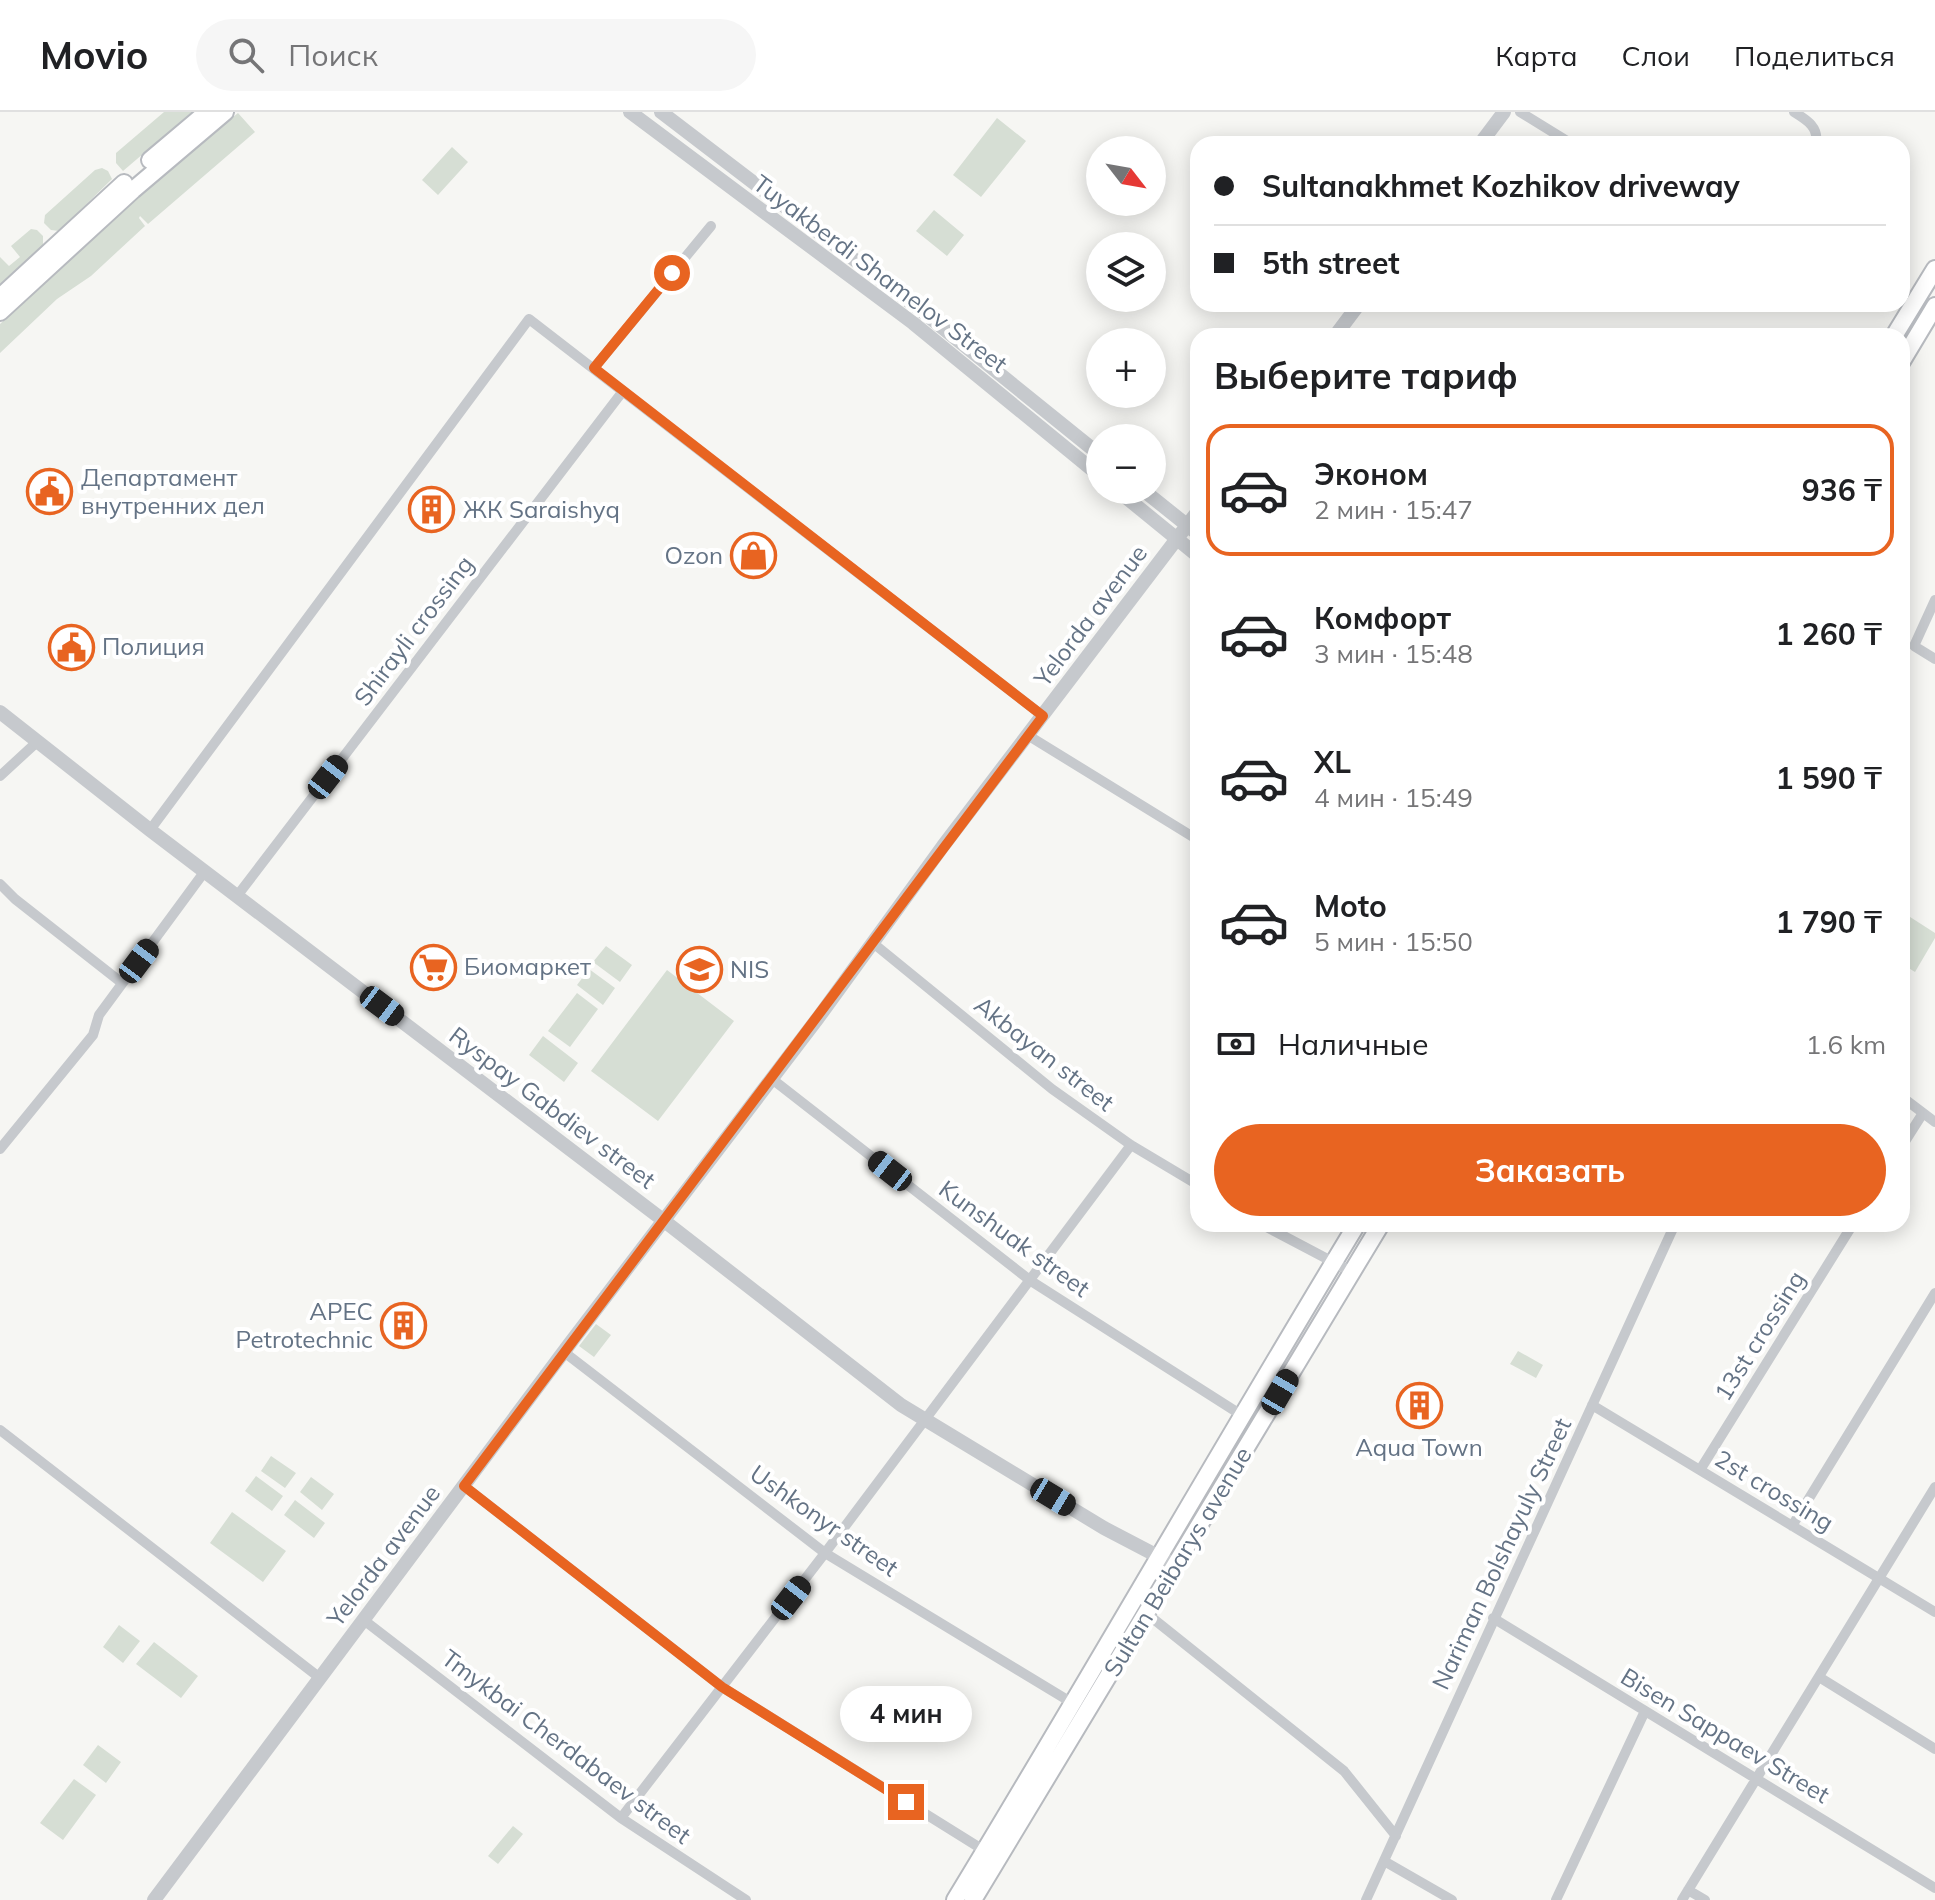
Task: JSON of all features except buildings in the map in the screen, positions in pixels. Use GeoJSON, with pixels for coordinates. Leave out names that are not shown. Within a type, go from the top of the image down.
{"type":"FeatureCollection","features":[{"type":"Feature","properties":{"kind":"main road"},"geometry":{"type":"LineString","coordinates":[[0,297],[125,182],[207,112]]}},
{"type":"Feature","properties":{"kind":"main road"},"geometry":{"type":"LineString","coordinates":[[0,312],[133,190],[225,112]]}},
{"type":"Feature","properties":{"kind":"main road"},"geometry":{"type":"LineString","coordinates":[[1910,310],[1935,269]]}},
{"type":"Feature","properties":{"kind":"main road"},"geometry":{"type":"LineString","coordinates":[[1910,348],[1935,306]]}},
{"type":"Feature","properties":{"kind":"main road","name":"Sultan Beibarys avenue"},"geometry":{"type":"LineString","coordinates":[[955,1900],[1352,1232]]}},
{"type":"Feature","properties":{"kind":"main road","name":"Sultan Beibarys avenue"},"geometry":{"type":"LineString","coordinates":[[978,1898],[1376,1232]]}},
{"type":"Feature","properties":{"kind":"street","name":"Tuyakberdi Shamelov Street"},"geometry":{"type":"LineString","coordinates":[[630,112],[913,323],[1086,465]]}},
{"type":"Feature","properties":{"kind":"street","name":"Tuyakberdi Shamelov Street"},"geometry":{"type":"LineString","coordinates":[[661,112],[923,312],[1086,444]]}},
{"type":"Feature","properties":{"kind":"street"},"geometry":{"type":"LineString","coordinates":[[1486,136],[1504,112]]}},
{"type":"Feature","properties":{"kind":"street"},"geometry":{"type":"LineString","coordinates":[[1520,112],[1559,136]]}},
{"type":"Feature","properties":{"kind":"street"},"geometry":{"type":"LineString","coordinates":[[1794,112],[1811,123],[1817,136]]}},
{"type":"Feature","properties":{"kind":"street"},"geometry":{"type":"LineString","coordinates":[[766,214],[777,201]]}},
{"type":"Feature","properties":{"kind":"street"},"geometry":{"type":"LineString","coordinates":[[594,368],[711,226]]}},
{"type":"Feature","properties":{"kind":"street"},"geometry":{"type":"LineString","coordinates":[[150,830],[529,319],[1043,716]]}},
{"type":"Feature","properties":{"kind":"street","name":"Shirayli crossing"},"geometry":{"type":"LineString","coordinates":[[237,896],[623,391]]}},
{"type":"Feature","properties":{"kind":"street"},"geometry":{"type":"LineString","coordinates":[[1134,504],[1190,550]]}},
{"type":"Feature","properties":{"kind":"street"},"geometry":{"type":"LineString","coordinates":[[1160,504],[1190,528]]}},
{"type":"Feature","properties":{"kind":"street","name":"Yelorda avenue"},"geometry":{"type":"LineString","coordinates":[[154,1900],[772,1079],[943,846],[1176,539],[1190,531]]}},
{"type":"Feature","properties":{"kind":"street"},"geometry":{"type":"LineString","coordinates":[[1935,600],[1914,646],[1935,659]]}},
{"type":"Feature","properties":{"kind":"street","name":"Ryspay Gabdiev street"},"geometry":{"type":"LineString","coordinates":[[0,712],[888,1396],[1104,1528],[1175,1565]]}},
{"type":"Feature","properties":{"kind":"street"},"geometry":{"type":"LineString","coordinates":[[1029,736],[1190,835]]}},
{"type":"Feature","properties":{"kind":"street"},"geometry":{"type":"LineString","coordinates":[[0,776],[37,742]]}},
{"type":"Feature","properties":{"kind":"street"},"geometry":{"type":"LineString","coordinates":[[0,1149],[93,1035],[99,1015],[205,871]]}},
{"type":"Feature","properties":{"kind":"street"},"geometry":{"type":"LineString","coordinates":[[0,884],[122,983]]}},
{"type":"Feature","properties":{"kind":"street","name":"Akbayan street"},"geometry":{"type":"LineString","coordinates":[[873,943],[1052,1089],[1131,1145],[1190,1180]]}},
{"type":"Feature","properties":{"kind":"street","name":"Kunshuak street"},"geometry":{"type":"LineString","coordinates":[[772,1079],[1031,1281],[1243,1416]]}},
{"type":"Feature","properties":{"kind":"street"},"geometry":{"type":"LineString","coordinates":[[1910,1103],[1935,1122]]}},
{"type":"Feature","properties":{"kind":"street"},"geometry":{"type":"LineString","coordinates":[[1910,1133],[1923,1113]]}},
{"type":"Feature","properties":{"kind":"street"},"geometry":{"type":"LineString","coordinates":[[621,1818],[825,1553],[1131,1145]]}},
{"type":"Feature","properties":{"kind":"street"},"geometry":{"type":"LineString","coordinates":[[1276,1232],[1352,1272]]}},
{"type":"Feature","properties":{"kind":"street","name":"Nariman Bolshayuly Street"},"geometry":{"type":"LineString","coordinates":[[1366,1900],[1671,1232]]}},
{"type":"Feature","properties":{"kind":"street","name":"13st crossing"},"geometry":{"type":"LineString","coordinates":[[1700,1470],[1848,1232]]}},
{"type":"Feature","properties":{"kind":"street"},"geometry":{"type":"LineString","coordinates":[[1792,1526],[1935,1293]]}},
{"type":"Feature","properties":{"kind":"street","name":"Ushkonyr street"},"geometry":{"type":"LineString","coordinates":[[564,1352],[825,1553],[1074,1704]]}},
{"type":"Feature","properties":{"kind":"street","name":"2st crossing"},"geometry":{"type":"LineString","coordinates":[[1592,1405],[1935,1612]]}},
{"type":"Feature","properties":{"kind":"street"},"geometry":{"type":"LineString","coordinates":[[0,1430],[320,1678]]}},
{"type":"Feature","properties":{"kind":"street"},"geometry":{"type":"LineString","coordinates":[[464,1486],[722,1687],[985,1851]]}},
{"type":"Feature","properties":{"kind":"street"},"geometry":{"type":"LineString","coordinates":[[1682,1900],[1935,1487]]}},
{"type":"Feature","properties":{"kind":"street"},"geometry":{"type":"LineString","coordinates":[[1146,1613],[1344,1771],[1396,1836]]}},
{"type":"Feature","properties":{"kind":"street","name":"Bisen Sappaev Street"},"geometry":{"type":"LineString","coordinates":[[1493,1618],[1935,1888]]}},
{"type":"Feature","properties":{"kind":"street","name":"Tmykbai Cherdabaev street"},"geometry":{"type":"LineString","coordinates":[[365,1621],[621,1818],[746,1900]]}},
{"type":"Feature","properties":{"kind":"street"},"geometry":{"type":"LineString","coordinates":[[1819,1677],[1935,1749]]}},
{"type":"Feature","properties":{"kind":"street"},"geometry":{"type":"LineString","coordinates":[[1556,1900],[1645,1711]]}},
{"type":"Feature","properties":{"kind":"street"},"geometry":{"type":"LineString","coordinates":[[1384,1861],[1452,1900]]}},
{"type":"Feature","properties":{"kind":"street"},"geometry":{"type":"LineString","coordinates":[[1688,1890],[1705,1900]]}},
{"type":"Feature","properties":{"kind":"shaded area"},"geometry":{"type":"Polygon","coordinates":[[[164,112],[192,112],[123,171],[116,163],[116,153],[164,112]]]}},
{"type":"Feature","properties":{"kind":"shaded area"},"geometry":{"type":"Polygon","coordinates":[[[238,113],[255,132],[148,224],[140,216],[145,226],[91,276],[57,299],[0,353],[0,324],[146,189],[238,113]]]}},
{"type":"Feature","properties":{"kind":"shaded area"},"geometry":{"type":"Polygon","coordinates":[[[997,118],[1026,141],[981,197],[953,175],[997,118]]]}},
{"type":"Feature","properties":{"kind":"shaded area"},"geometry":{"type":"Polygon","coordinates":[[[452,147],[468,162],[438,195],[422,180],[452,147]]]}},
{"type":"Feature","properties":{"kind":"shaded area"},"geometry":{"type":"Polygon","coordinates":[[[102,168],[108,171],[112,179],[59,231],[51,230],[44,223],[45,215],[95,170],[102,168]]]}},
{"type":"Feature","properties":{"kind":"shaded area"},"geometry":{"type":"Polygon","coordinates":[[[934,210],[964,235],[947,256],[916,231],[934,210]]]}},
{"type":"Feature","properties":{"kind":"shaded area"},"geometry":{"type":"Polygon","coordinates":[[[31,229],[43,236],[43,245],[0,284],[0,257],[9,266],[20,257],[11,246],[31,229]]]}},
{"type":"Feature","properties":{"kind":"shaded area"},"geometry":{"type":"Polygon","coordinates":[[[1910,917],[1935,933],[1915,972],[1910,969],[1910,917]]]}},
{"type":"Feature","properties":{"kind":"shaded area"},"geometry":{"type":"Polygon","coordinates":[[[606,946],[632,965],[620,982],[593,962],[606,946]]]}},
{"type":"Feature","properties":{"kind":"shaded area"},"geometry":{"type":"Polygon","coordinates":[[[589,969],[615,988],[603,1005],[577,985],[589,969]]]}},
{"type":"Feature","properties":{"kind":"shaded area"},"geometry":{"type":"Polygon","coordinates":[[[667,970],[734,1021],[658,1121],[591,1071],[667,970]]]}},
{"type":"Feature","properties":{"kind":"shaded area"},"geometry":{"type":"Polygon","coordinates":[[[577,993],[598,1009],[570,1047],[548,1031],[577,993]]]}},
{"type":"Feature","properties":{"kind":"shaded area"},"geometry":{"type":"Polygon","coordinates":[[[543,1036],[578,1063],[564,1082],[529,1055],[543,1036]]]}},
{"type":"Feature","properties":{"kind":"shaded area"},"geometry":{"type":"Polygon","coordinates":[[[596,1324],[611,1335],[594,1357],[579,1346],[596,1324]]]}},
{"type":"Feature","properties":{"kind":"shaded area"},"geometry":{"type":"Polygon","coordinates":[[[1518,1351],[1543,1365],[1536,1378],[1510,1364],[1518,1351]]]}},
{"type":"Feature","properties":{"kind":"shaded area"},"geometry":{"type":"Polygon","coordinates":[[[271,1456],[296,1473],[285,1488],[261,1471],[271,1456]]]}},
{"type":"Feature","properties":{"kind":"shaded area"},"geometry":{"type":"Polygon","coordinates":[[[256,1476],[283,1496],[272,1511],[245,1491],[256,1476]]]}},
{"type":"Feature","properties":{"kind":"shaded area"},"geometry":{"type":"Polygon","coordinates":[[[311,1477],[334,1494],[322,1510],[300,1492],[311,1477]]]}},
{"type":"Feature","properties":{"kind":"shaded area"},"geometry":{"type":"Polygon","coordinates":[[[295,1500],[325,1523],[314,1538],[284,1515],[295,1500]]]}},
{"type":"Feature","properties":{"kind":"shaded area"},"geometry":{"type":"Polygon","coordinates":[[[232,1512],[286,1551],[263,1582],[210,1543],[232,1512]]]}},
{"type":"Feature","properties":{"kind":"shaded area"},"geometry":{"type":"Polygon","coordinates":[[[119,1625],[140,1641],[123,1663],[103,1647],[119,1625]]]}},
{"type":"Feature","properties":{"kind":"shaded area"},"geometry":{"type":"Polygon","coordinates":[[[154,1642],[198,1676],[181,1698],[136,1664],[154,1642]]]}},
{"type":"Feature","properties":{"kind":"shaded area"},"geometry":{"type":"Polygon","coordinates":[[[98,1745],[121,1762],[106,1783],[83,1765],[98,1745]]]}},
{"type":"Feature","properties":{"kind":"shaded area"},"geometry":{"type":"Polygon","coordinates":[[[74,1779],[96,1795],[63,1840],[40,1823],[74,1779]]]}},
{"type":"Feature","properties":{"kind":"shaded area"},"geometry":{"type":"Polygon","coordinates":[[[513,1826],[523,1834],[498,1864],[488,1856],[513,1826]]]}},
{"type":"Feature","properties":{"kind":"place","name":"Департамент внутренних дел"},"geometry":{"type":"Point","coordinates":[50,492]}},
{"type":"Feature","properties":{"kind":"place","name":"ЖК Saraishyq"},"geometry":{"type":"Point","coordinates":[432,510]}},
{"type":"Feature","properties":{"kind":"place","name":"Ozon"},"geometry":{"type":"Point","coordinates":[754,556]}},
{"type":"Feature","properties":{"kind":"place","name":"Полиция"},"geometry":{"type":"Point","coordinates":[71,647]}},
{"type":"Feature","properties":{"kind":"place","name":"Биомаркет"},"geometry":{"type":"Point","coordinates":[433,967]}},
{"type":"Feature","properties":{"kind":"place","name":"NIS"},"geometry":{"type":"Point","coordinates":[699,970]}},
{"type":"Feature","properties":{"kind":"place","name":"APEC Petrotechnic"},"geometry":{"type":"Point","coordinates":[404,1326]}},
{"type":"Feature","properties":{"kind":"place","name":"Aqua Town"},"geometry":{"type":"Point","coordinates":[1419,1406]}},
{"type":"Feature","properties":{"kind":"route"},"geometry":{"type":"LineString","coordinates":[[672,273],[594,368],[1043,716],[464,1486],[722,1687],[906,1802]]}}]}
